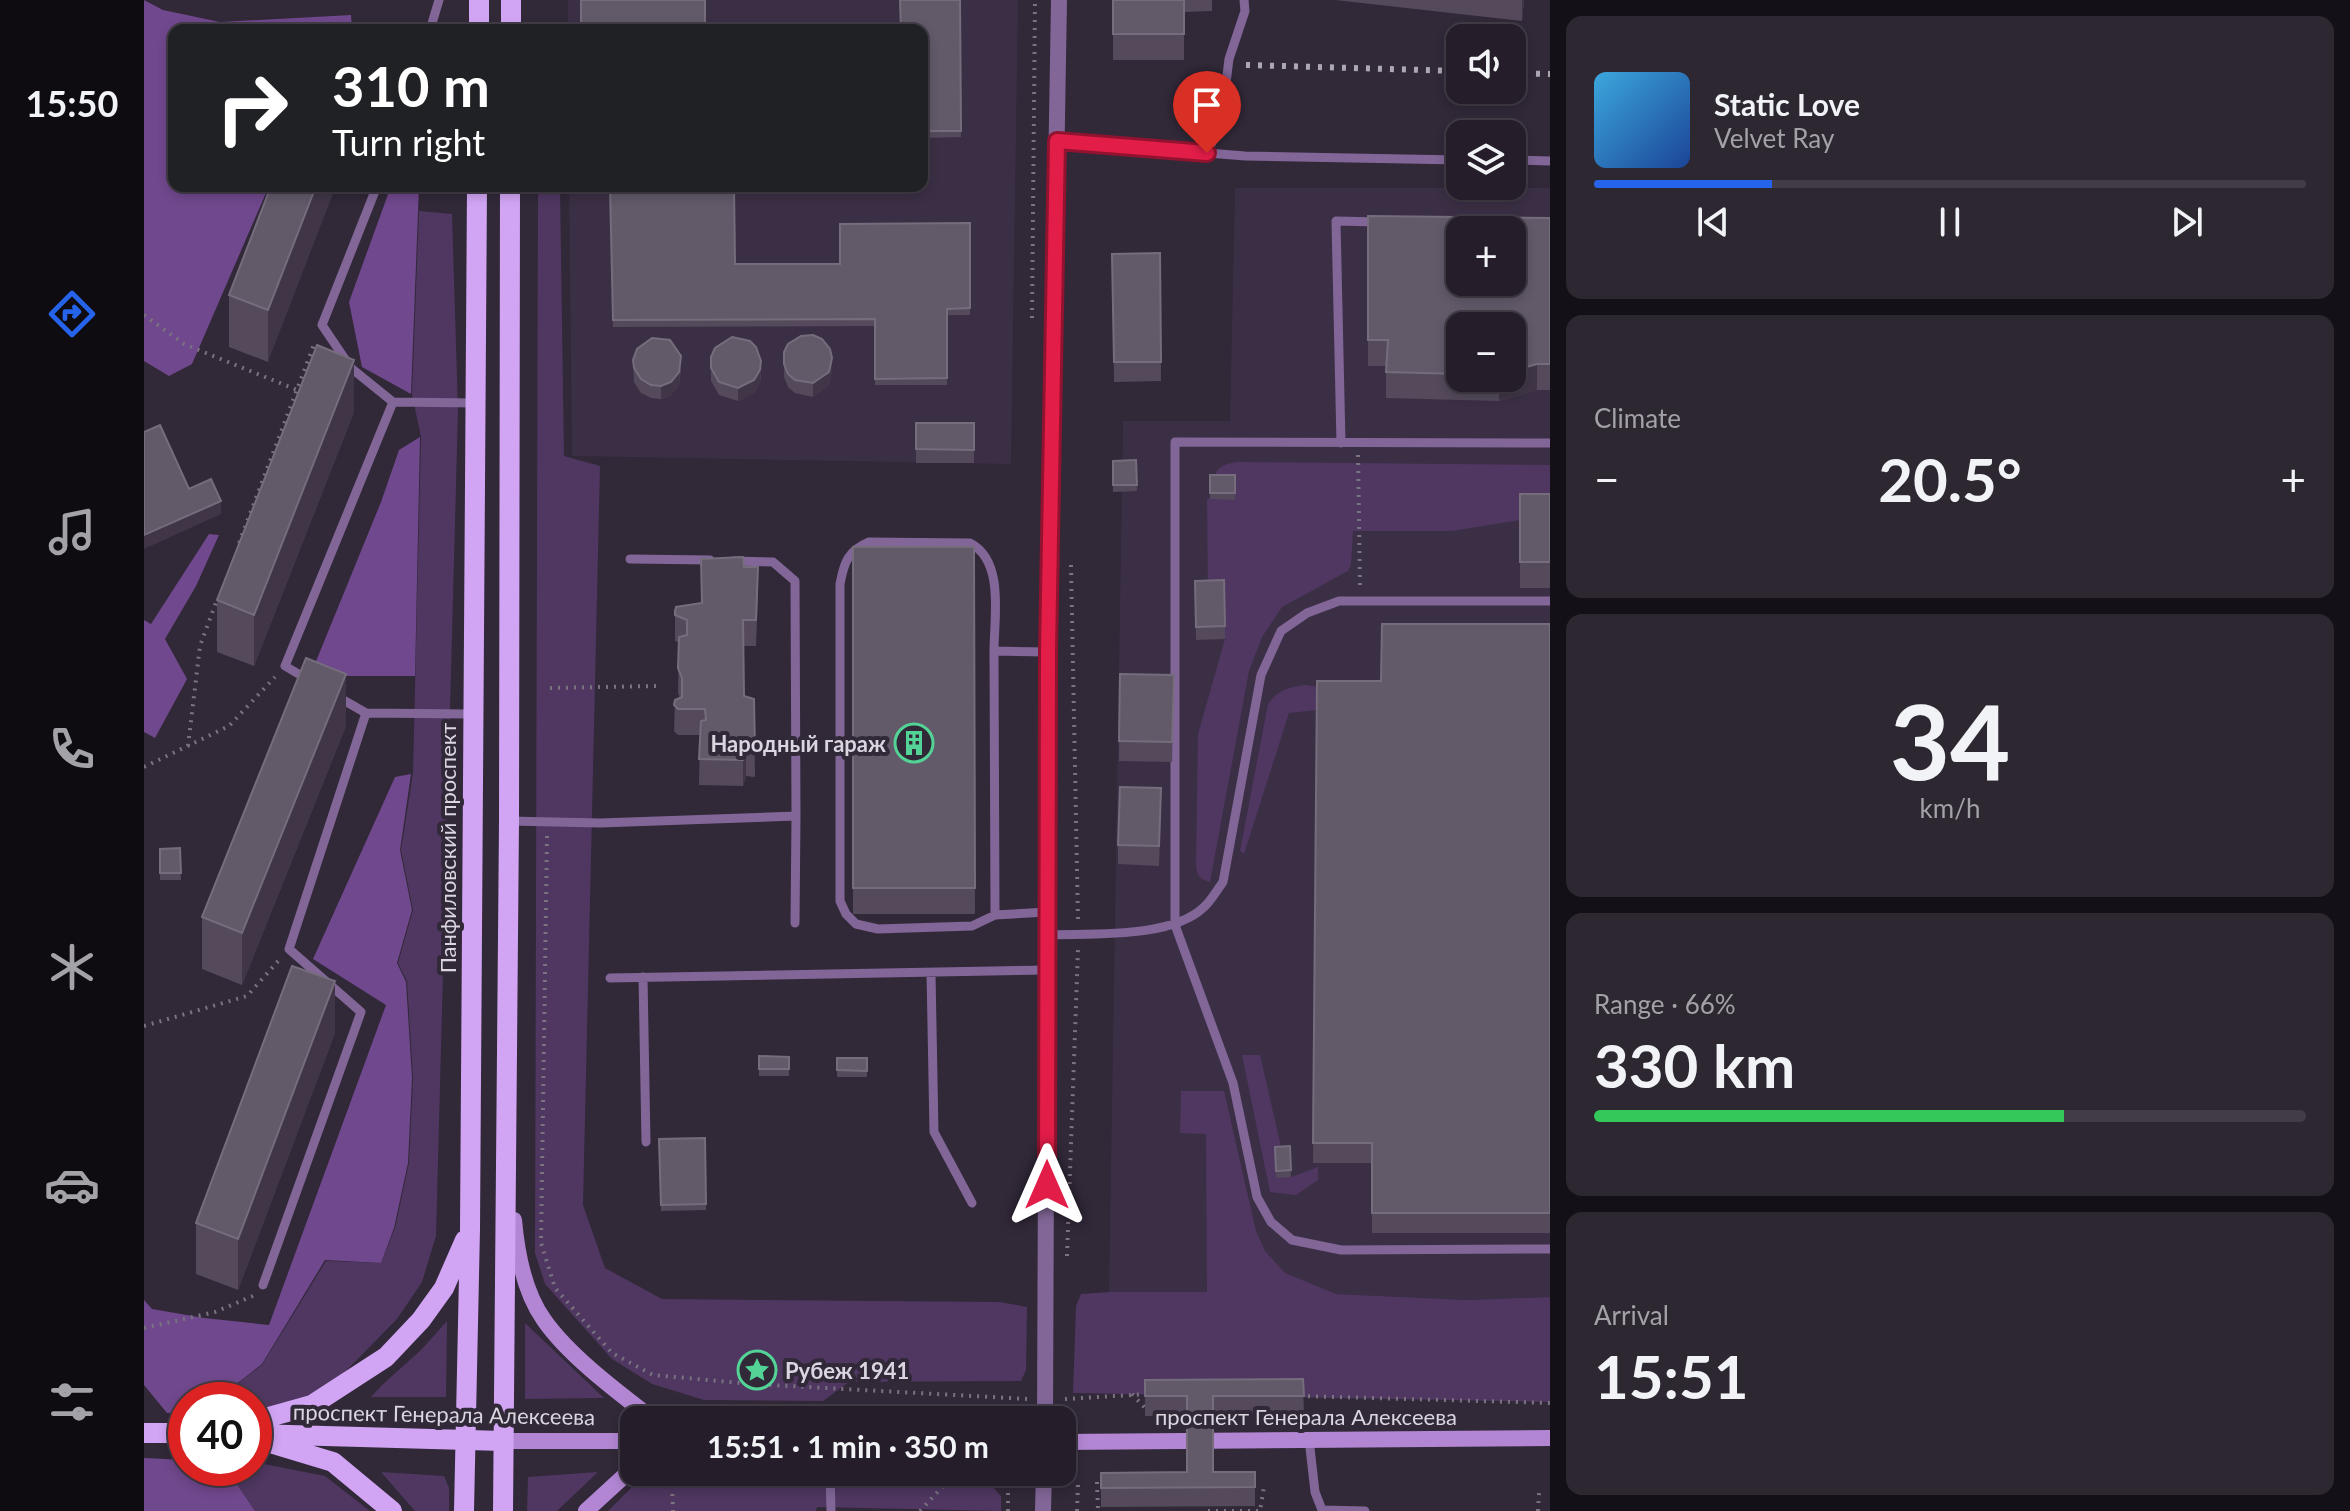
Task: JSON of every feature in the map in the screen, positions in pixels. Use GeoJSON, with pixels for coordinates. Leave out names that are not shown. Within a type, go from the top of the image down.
{"type":"FeatureCollection","features":[{"type":"Feature","properties":{"kind":"main road"},"geometry":{"type":"LineString","coordinates":[[479,0],[479,24]]}},
{"type":"Feature","properties":{"kind":"main road"},"geometry":{"type":"LineString","coordinates":[[511,0],[511,24]]}},
{"type":"Feature","properties":{"kind":"main road","name":"Панфиловский проспект"},"geometry":{"type":"LineString","coordinates":[[464,1511],[470,1229],[471,714],[477,192]]}},
{"type":"Feature","properties":{"kind":"main road"},"geometry":{"type":"LineString","coordinates":[[503,1511],[510,192]]}},
{"type":"Feature","properties":{"kind":"main road"},"geometry":{"type":"LineString","coordinates":[[505,1120],[516,1244],[526,1284],[544,1320],[589,1369],[636,1406]]}},
{"type":"Feature","properties":{"kind":"main road"},"geometry":{"type":"LineString","coordinates":[[272,1416],[312,1405],[386,1357],[421,1320],[444,1288],[470,1229]]}},
{"type":"Feature","properties":{"kind":"main road"},"geometry":{"type":"LineString","coordinates":[[144,1433],[168,1433]]}},
{"type":"Feature","properties":{"kind":"main road","name":"проспект Генерала Алексеева"},"geometry":{"type":"LineString","coordinates":[[272,1435],[620,1441]]}},
{"type":"Feature","properties":{"kind":"main road","name":"проспект Генерала Алексеева"},"geometry":{"type":"LineString","coordinates":[[1076,1442],[1550,1438]]}},
{"type":"Feature","properties":{"kind":"main road"},"geometry":{"type":"LineString","coordinates":[[272,1443],[333,1462],[392,1511]]}},
{"type":"Feature","properties":{"kind":"main road"},"geometry":{"type":"LineString","coordinates":[[586,1511],[620,1480]]}},
{"type":"Feature","properties":{"kind":"street"},"geometry":{"type":"LineString","coordinates":[[1045,1406],[1048,652],[1059,0]]}},
{"type":"Feature","properties":{"kind":"street"},"geometry":{"type":"LineString","coordinates":[[1043,1511],[1044,1486]]}},
{"type":"Feature","properties":{"kind":"lane"},"geometry":{"type":"LineString","coordinates":[[432,24],[439,0]]}},
{"type":"Feature","properties":{"kind":"lane"},"geometry":{"type":"LineString","coordinates":[[1207,153],[1221,123],[1229,59],[1245,11],[1244,0]]}},
{"type":"Feature","properties":{"kind":"lane"},"geometry":{"type":"LineString","coordinates":[[1057,141],[1245,156],[1446,160]]}},
{"type":"Feature","properties":{"kind":"lane"},"geometry":{"type":"LineString","coordinates":[[1526,160],[1550,161]]}},
{"type":"Feature","properties":{"kind":"lane"},"geometry":{"type":"LineString","coordinates":[[375,192],[322,325],[351,368],[393,402],[475,403]]}},
{"type":"Feature","properties":{"kind":"lane"},"geometry":{"type":"LineString","coordinates":[[1341,443],[1336,221],[1397,223]]}},
{"type":"Feature","properties":{"kind":"lane"},"geometry":{"type":"LineString","coordinates":[[312,682],[285,666],[393,402]]}},
{"type":"Feature","properties":{"kind":"lane"},"geometry":{"type":"LineString","coordinates":[[1550,443],[1175,442],[1175,925],[1233,1083],[1257,1197],[1271,1222],[1292,1240],[1341,1250],[1550,1249]]}},
{"type":"Feature","properties":{"kind":"lane"},"geometry":{"type":"LineString","coordinates":[[995,915],[992,574],[981,549],[970,543],[869,542],[854,548],[844,561],[840,584],[840,901],[846,914],[856,924],[878,929],[972,926],[995,915],[1047,912]]}},
{"type":"Feature","properties":{"kind":"lane"},"geometry":{"type":"LineString","coordinates":[[630,559],[773,562],[795,581],[795,923]]}},
{"type":"Feature","properties":{"kind":"lane"},"geometry":{"type":"LineString","coordinates":[[1048,935],[1175,925],[1204,908],[1223,882],[1261,675],[1281,631],[1307,613],[1339,601],[1550,601]]}},
{"type":"Feature","properties":{"kind":"lane"},"geometry":{"type":"LineString","coordinates":[[994,651],[1048,652]]}},
{"type":"Feature","properties":{"kind":"lane"},"geometry":{"type":"LineString","coordinates":[[325,690],[366,713],[471,714]]}},
{"type":"Feature","properties":{"kind":"lane"},"geometry":{"type":"LineString","coordinates":[[263,1285],[361,1012],[289,949],[366,713]]}},
{"type":"Feature","properties":{"kind":"lane"},"geometry":{"type":"LineString","coordinates":[[509,821],[600,823],[796,816]]}},
{"type":"Feature","properties":{"kind":"lane"},"geometry":{"type":"LineString","coordinates":[[610,978],[1048,970]]}},
{"type":"Feature","properties":{"kind":"lane"},"geometry":{"type":"LineString","coordinates":[[931,973],[934,1132],[972,1203]]}},
{"type":"Feature","properties":{"kind":"lane"},"geometry":{"type":"LineString","coordinates":[[643,977],[646,1142]]}},
{"type":"Feature","properties":{"kind":"lane"},"geometry":{"type":"LineString","coordinates":[[1309,1439],[1315,1492],[1322,1510],[1365,1511]]}},
{"type":"Feature","properties":{"kind":"lane"},"geometry":{"type":"LineString","coordinates":[[830,1486],[831,1511]]}},
{"type":"Feature","properties":{"kind":"path"},"geometry":{"type":"LineString","coordinates":[[1032,325],[1035,0]]}},
{"type":"Feature","properties":{"kind":"path"},"geometry":{"type":"LineString","coordinates":[[144,315],[184,344],[297,390]]}},
{"type":"Feature","properties":{"kind":"path"},"geometry":{"type":"LineString","coordinates":[[238,547],[322,325]]}},
{"type":"Feature","properties":{"kind":"path"},"geometry":{"type":"LineString","coordinates":[[1358,443],[1360,601]]}},
{"type":"Feature","properties":{"kind":"path"},"geometry":{"type":"LineString","coordinates":[[1067,1260],[1079,934],[1071,556]]}},
{"type":"Feature","properties":{"kind":"path"},"geometry":{"type":"LineString","coordinates":[[188,746],[200,646],[221,589]]}},
{"type":"Feature","properties":{"kind":"path"},"geometry":{"type":"LineString","coordinates":[[144,767],[229,726],[285,666]]}},
{"type":"Feature","properties":{"kind":"path"},"geometry":{"type":"LineString","coordinates":[[550,688],[656,686]]}},
{"type":"Feature","properties":{"kind":"path"},"geometry":{"type":"LineString","coordinates":[[548,822],[541,1243],[555,1288],[612,1353],[653,1375],[752,1384],[1045,1400],[1159,1394]]}},
{"type":"Feature","properties":{"kind":"path"},"geometry":{"type":"LineString","coordinates":[[144,1026],[247,996],[289,949]]}},
{"type":"Feature","properties":{"kind":"path"},"geometry":{"type":"LineString","coordinates":[[144,1328],[215,1312],[253,1296],[263,1285]]}},
{"type":"Feature","properties":{"kind":"path"},"geometry":{"type":"LineString","coordinates":[[1132,1394],[1145,1408],[1159,1408]]}},
{"type":"Feature","properties":{"kind":"path"},"geometry":{"type":"LineString","coordinates":[[1294,1396],[1550,1403]]}},
{"type":"Feature","properties":{"kind":"path"},"geometry":{"type":"LineString","coordinates":[[1097,1482],[1098,1511]]}},
{"type":"Feature","properties":{"kind":"path"},"geometry":{"type":"LineString","coordinates":[[1077,1511],[1078,1484]]}},
{"type":"Feature","properties":{"kind":"path"},"geometry":{"type":"LineString","coordinates":[[672,1486],[673,1511]]}},
{"type":"Feature","properties":{"kind":"path"},"geometry":{"type":"LineString","coordinates":[[920,1511],[943,1486]]}},
{"type":"Feature","properties":{"kind":"path"},"geometry":{"type":"LineString","coordinates":[[1008,1486],[1008,1511]]}},
{"type":"Feature","properties":{"kind":"path"},"geometry":{"type":"LineString","coordinates":[[1208,1511],[1260,1511],[1264,1487],[1255,1499]]}},
{"type":"Feature","properties":{"kind":"path"},"geometry":{"type":"LineString","coordinates":[[1538,1511],[1539,1493]]}},
{"type":"Feature","properties":{"kind":"shaded area"},"geometry":{"type":"Polygon","coordinates":[[[144,0],[163,10],[220,22],[351,15],[352,24],[168,24],[168,192],[266,192],[192,364],[169,376],[144,361],[144,0]]]}},
{"type":"Feature","properties":{"kind":"shaded area"},"geometry":{"type":"Polygon","coordinates":[[[568,0],[1018,0],[1011,464],[572,456],[569,192],[928,192],[928,24],[568,24],[568,0]]]}},
{"type":"Feature","properties":{"kind":"shaded area"},"geometry":{"type":"Polygon","coordinates":[[[1235,188],[1446,188],[1446,200],[1526,200],[1526,188],[1550,188],[1550,1297],[1467,1300],[1336,1294],[1109,1292],[1123,421],[1230,421],[1235,188]]]}},
{"type":"Feature","properties":{"kind":"shaded area"},"geometry":{"type":"Polygon","coordinates":[[[389,192],[419,192],[411,394],[362,367],[349,302],[389,192]]]}},
{"type":"Feature","properties":{"kind":"shaded area"},"geometry":{"type":"Polygon","coordinates":[[[538,192],[560,192],[564,456],[600,466],[583,1205],[605,1268],[662,1299],[1000,1302],[1027,1307],[1026,1370],[1021,1381],[849,1382],[823,1401],[704,1400],[652,1384],[612,1359],[545,1284],[535,1253],[538,192]]]}},
{"type":"Feature","properties":{"kind":"shaded area"},"geometry":{"type":"Polygon","coordinates":[[[419,211],[452,214],[458,410],[436,1236],[422,1282],[397,1319],[342,1375],[289,1407],[272,1408],[272,1382],[240,1382],[262,1365],[326,1261],[381,1263],[395,1228],[409,1163],[413,1078],[407,981],[398,963],[413,910],[401,850],[413,773],[421,437],[412,394],[419,211]]]}},
{"type":"Feature","properties":{"kind":"shaded area"},"geometry":{"type":"Polygon","coordinates":[[[420,437],[415,676],[310,676],[399,450],[420,437]]]}},
{"type":"Feature","properties":{"kind":"shaded area"},"geometry":{"type":"Polygon","coordinates":[[[1236,462],[1550,465],[1550,520],[1520,520],[1452,531],[1353,531],[1348,571],[1282,607],[1262,637],[1249,671],[1210,882],[1200,876],[1196,865],[1198,734],[1225,639],[1208,594],[1207,499],[1216,497],[1215,477],[1218,469],[1236,462]]]}},
{"type":"Feature","properties":{"kind":"shaded area"},"geometry":{"type":"Polygon","coordinates":[[[209,534],[219,535],[196,586],[165,639],[187,679],[155,738],[144,732],[144,620],[151,624],[209,534]]]}},
{"type":"Feature","properties":{"kind":"shaded area"},"geometry":{"type":"Polygon","coordinates":[[[1306,685],[1317,687],[1317,710],[1289,713],[1244,854],[1240,851],[1268,704],[1284,690],[1306,685]]]}},
{"type":"Feature","properties":{"kind":"shaded area"},"geometry":{"type":"Polygon","coordinates":[[[411,774],[400,850],[412,910],[397,963],[406,982],[412,1078],[408,1163],[394,1228],[381,1263],[325,1260],[262,1364],[239,1382],[168,1382],[167,1413],[144,1385],[144,1300],[152,1309],[269,1325],[386,1005],[313,959],[395,777],[411,774]]]}},
{"type":"Feature","properties":{"kind":"shaded area"},"geometry":{"type":"Polygon","coordinates":[[[1242,1055],[1260,1055],[1282,1151],[1276,1177],[1291,1177],[1318,1167],[1318,1180],[1296,1195],[1270,1192],[1242,1055]]]}},
{"type":"Feature","properties":{"kind":"shaded area"},"geometry":{"type":"Polygon","coordinates":[[[1181,1091],[1224,1091],[1256,1231],[1265,1251],[1285,1273],[1336,1294],[1467,1300],[1550,1297],[1550,1402],[1073,1393],[1076,1306],[1081,1294],[1207,1292],[1206,1134],[1180,1133],[1181,1091]]]}},
{"type":"Feature","properties":{"kind":"shaded area"},"geometry":{"type":"Polygon","coordinates":[[[447,1321],[446,1397],[371,1397],[421,1350],[447,1321]]]}},
{"type":"Feature","properties":{"kind":"shaded area"},"geometry":{"type":"Polygon","coordinates":[[[525,1323],[604,1398],[525,1399],[525,1323]]]}},
{"type":"Feature","properties":{"kind":"shaded area"},"geometry":{"type":"Polygon","coordinates":[[[144,1458],[168,1459],[168,1486],[238,1486],[255,1511],[144,1511],[144,1458]]]}},
{"type":"Feature","properties":{"kind":"shaded area"},"geometry":{"type":"Polygon","coordinates":[[[272,1466],[325,1476],[370,1511],[255,1511],[238,1486],[272,1486],[272,1466]]]}},
{"type":"Feature","properties":{"kind":"shaded area"},"geometry":{"type":"Polygon","coordinates":[[[381,1472],[444,1476],[449,1488],[449,1511],[415,1511],[381,1472]]]}},
{"type":"Feature","properties":{"kind":"shaded area"},"geometry":{"type":"Polygon","coordinates":[[[598,1472],[557,1511],[527,1511],[528,1477],[598,1472]]]}},
{"type":"Feature","properties":{"kind":"shaded area"},"geometry":{"type":"Polygon","coordinates":[[[633,1486],[992,1486],[1001,1496],[1001,1511],[817,1507],[816,1511],[608,1511],[633,1486]]]}},
{"type":"Feature","properties":{"kind":"building"},"geometry":{"type":"Polygon","coordinates":[[[581,0],[705,0],[705,24],[581,24],[581,0]]]}},
{"type":"Feature","properties":{"kind":"building"},"geometry":{"type":"Polygon","coordinates":[[[900,0],[960,0],[961,131],[928,131],[928,24],[901,24],[900,0]]]}},
{"type":"Feature","properties":{"kind":"building"},"geometry":{"type":"Polygon","coordinates":[[[1113,0],[1184,0],[1184,34],[1113,34],[1113,0]]]}},
{"type":"Feature","properties":{"kind":"building"},"geometry":{"type":"Polygon","coordinates":[[[269,192],[314,192],[268,310],[229,295],[269,192]]]}},
{"type":"Feature","properties":{"kind":"building"},"geometry":{"type":"Polygon","coordinates":[[[610,192],[734,192],[735,264],[840,264],[840,224],[970,223],[970,308],[947,309],[947,378],[875,379],[875,319],[613,320],[610,192]]]}},
{"type":"Feature","properties":{"kind":"building"},"geometry":{"type":"Polygon","coordinates":[[[1368,216],[1446,217],[1446,296],[1526,296],[1526,218],[1550,218],[1550,364],[1526,367],[1526,312],[1446,312],[1446,374],[1386,372],[1388,340],[1368,340],[1368,216]]]}},
{"type":"Feature","properties":{"kind":"building"},"geometry":{"type":"Polygon","coordinates":[[[1160,253],[1161,362],[1114,362],[1112,254],[1160,253]]]}},
{"type":"Feature","properties":{"kind":"building"},"geometry":{"type":"Polygon","coordinates":[[[813,335],[822,339],[830,349],[829,372],[813,383],[795,380],[784,364],[784,352],[788,344],[801,336],[813,335]]]}},
{"type":"Feature","properties":{"kind":"building"},"geometry":{"type":"Polygon","coordinates":[[[732,337],[750,341],[761,361],[754,380],[738,388],[719,382],[711,368],[715,348],[732,337]]]}},
{"type":"Feature","properties":{"kind":"building"},"geometry":{"type":"Polygon","coordinates":[[[652,338],[670,340],[681,356],[679,372],[671,382],[661,386],[641,379],[634,368],[637,349],[652,338]]]}},
{"type":"Feature","properties":{"kind":"building"},"geometry":{"type":"Polygon","coordinates":[[[317,345],[354,360],[254,615],[217,600],[317,345]]]}},
{"type":"Feature","properties":{"kind":"building"},"geometry":{"type":"Polygon","coordinates":[[[916,423],[974,423],[974,450],[916,449],[916,423]]]}},
{"type":"Feature","properties":{"kind":"building"},"geometry":{"type":"Polygon","coordinates":[[[160,425],[189,489],[211,479],[221,501],[144,535],[144,432],[160,425]]]}},
{"type":"Feature","properties":{"kind":"building"},"geometry":{"type":"Polygon","coordinates":[[[1136,460],[1137,485],[1113,485],[1113,461],[1136,460]]]}},
{"type":"Feature","properties":{"kind":"building"},"geometry":{"type":"Polygon","coordinates":[[[1210,475],[1235,475],[1235,493],[1210,493],[1210,475]]]}},
{"type":"Feature","properties":{"kind":"building"},"geometry":{"type":"Polygon","coordinates":[[[1520,494],[1550,494],[1550,562],[1520,562],[1520,494]]]}},
{"type":"Feature","properties":{"kind":"building","name":"Народный гараж"},"geometry":{"type":"Polygon","coordinates":[[[853,547],[974,547],[975,888],[853,888],[853,547]]]}},
{"type":"Feature","properties":{"kind":"building"},"geometry":{"type":"Polygon","coordinates":[[[743,557],[744,567],[758,567],[756,620],[743,620],[744,696],[754,699],[755,751],[746,750],[743,760],[699,759],[701,721],[706,720],[705,709],[678,709],[674,705],[675,700],[682,697],[682,678],[678,668],[679,637],[687,635],[687,620],[675,615],[675,611],[676,607],[702,603],[701,559],[743,557]]]}},
{"type":"Feature","properties":{"kind":"building"},"geometry":{"type":"Polygon","coordinates":[[[1224,580],[1225,626],[1196,627],[1195,581],[1224,580]]]}},
{"type":"Feature","properties":{"kind":"building"},"geometry":{"type":"Polygon","coordinates":[[[1382,624],[1550,624],[1550,1213],[1372,1213],[1372,1143],[1313,1143],[1317,681],[1381,681],[1382,624]]]}},
{"type":"Feature","properties":{"kind":"building"},"geometry":{"type":"Polygon","coordinates":[[[306,658],[346,674],[242,933],[202,917],[306,658]]]}},
{"type":"Feature","properties":{"kind":"building"},"geometry":{"type":"Polygon","coordinates":[[[1120,674],[1174,675],[1172,742],[1119,741],[1120,674]]]}},
{"type":"Feature","properties":{"kind":"building"},"geometry":{"type":"Polygon","coordinates":[[[1120,787],[1161,788],[1159,846],[1118,845],[1120,787]]]}},
{"type":"Feature","properties":{"kind":"building"},"geometry":{"type":"Polygon","coordinates":[[[180,848],[181,873],[160,873],[160,849],[180,848]]]}},
{"type":"Feature","properties":{"kind":"building"},"geometry":{"type":"Polygon","coordinates":[[[292,966],[335,981],[238,1239],[196,1223],[292,966]]]}},
{"type":"Feature","properties":{"kind":"building"},"geometry":{"type":"Polygon","coordinates":[[[759,1056],[789,1057],[789,1069],[759,1069],[759,1056]]]}},
{"type":"Feature","properties":{"kind":"building"},"geometry":{"type":"Polygon","coordinates":[[[837,1058],[867,1058],[867,1071],[837,1070],[837,1058]]]}},
{"type":"Feature","properties":{"kind":"building"},"geometry":{"type":"Polygon","coordinates":[[[705,1138],[706,1204],[661,1205],[659,1139],[705,1138]]]}},
{"type":"Feature","properties":{"kind":"building"},"geometry":{"type":"Polygon","coordinates":[[[1290,1146],[1291,1170],[1276,1171],[1275,1147],[1290,1146]]]}},
{"type":"Feature","properties":{"kind":"building"},"geometry":{"type":"Polygon","coordinates":[[[1303,1379],[1304,1396],[1213,1396],[1213,1472],[1255,1472],[1255,1487],[1101,1488],[1101,1473],[1187,1472],[1187,1396],[1145,1396],[1145,1380],[1303,1379]]]}},
{"type":"Feature","properties":{"kind":"railway"},"geometry":{"type":"LineString","coordinates":[[1246,65],[1446,71]]}},
{"type":"Feature","properties":{"kind":"railway"},"geometry":{"type":"LineString","coordinates":[[1526,73],[1550,74]]}},
{"type":"Feature","properties":{"kind":"place","name":"Народный гараж"},"geometry":{"type":"Point","coordinates":[914,743]}},
{"type":"Feature","properties":{"kind":"place","name":"Рубеж 1941"},"geometry":{"type":"Point","coordinates":[757,1370]}},
{"type":"Feature","properties":{"kind":"route"},"geometry":{"type":"LineString","coordinates":[[1047,1185],[1048,652],[1057,141],[1207,153]]}}]}
